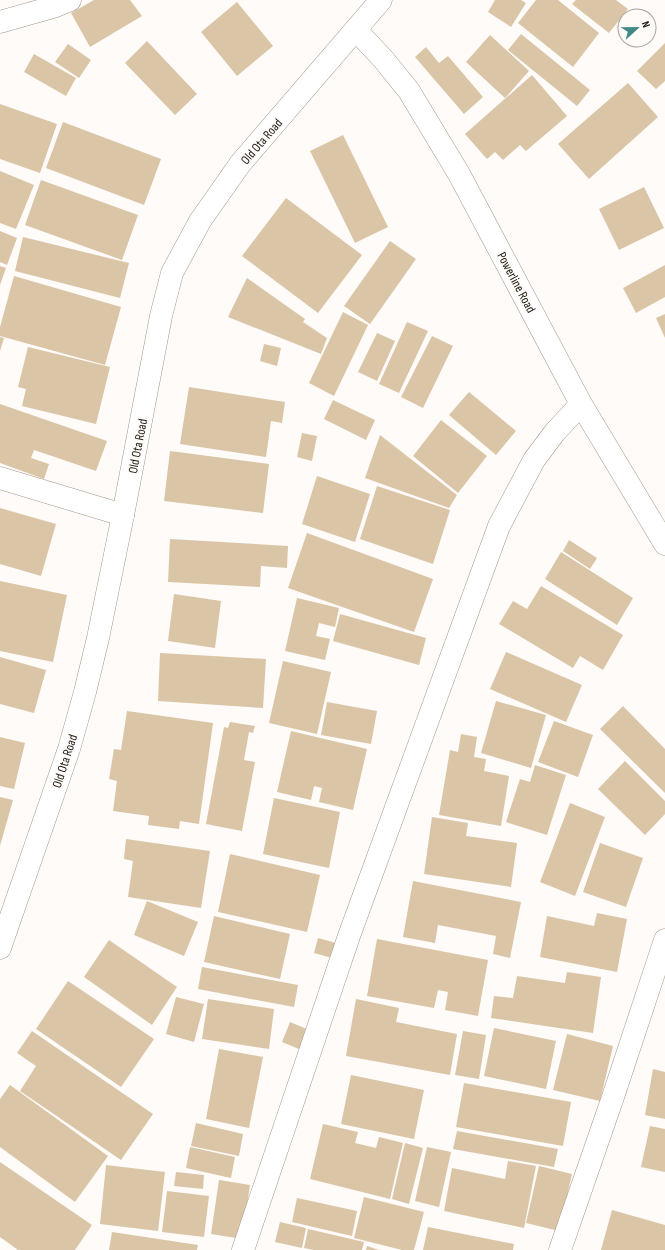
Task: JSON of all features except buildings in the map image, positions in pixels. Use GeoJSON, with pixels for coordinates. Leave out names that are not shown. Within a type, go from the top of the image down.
{"type":"FeatureCollection","features":[{"type":"Feature","properties":{"kind":"street"},"geometry":{"type":"LineString","coordinates":[[0,22],[53,7],[70,0]]}},
{"type":"Feature","properties":{"kind":"street","name":"Old Ota Road"},"geometry":{"type":"LineString","coordinates":[[0,948],[69,749],[98,638],[161,316],[172,273],[200,221],[240,164],[381,0]]}},
{"type":"Feature","properties":{"kind":"street","name":"Powerline Road"},"geometry":{"type":"LineString","coordinates":[[356,30],[384,60],[409,91],[459,174],[581,404],[665,544]]}},
{"type":"Feature","properties":{"kind":"street"},"geometry":{"type":"LineString","coordinates":[[243,1250],[349,936],[499,526],[534,460],[581,404]]}},
{"type":"Feature","properties":{"kind":"street"},"geometry":{"type":"LineString","coordinates":[[0,478],[123,514]]}},
{"type":"Feature","properties":{"kind":"street"},"geometry":{"type":"LineString","coordinates":[[560,1250],[665,940]]}}]}
